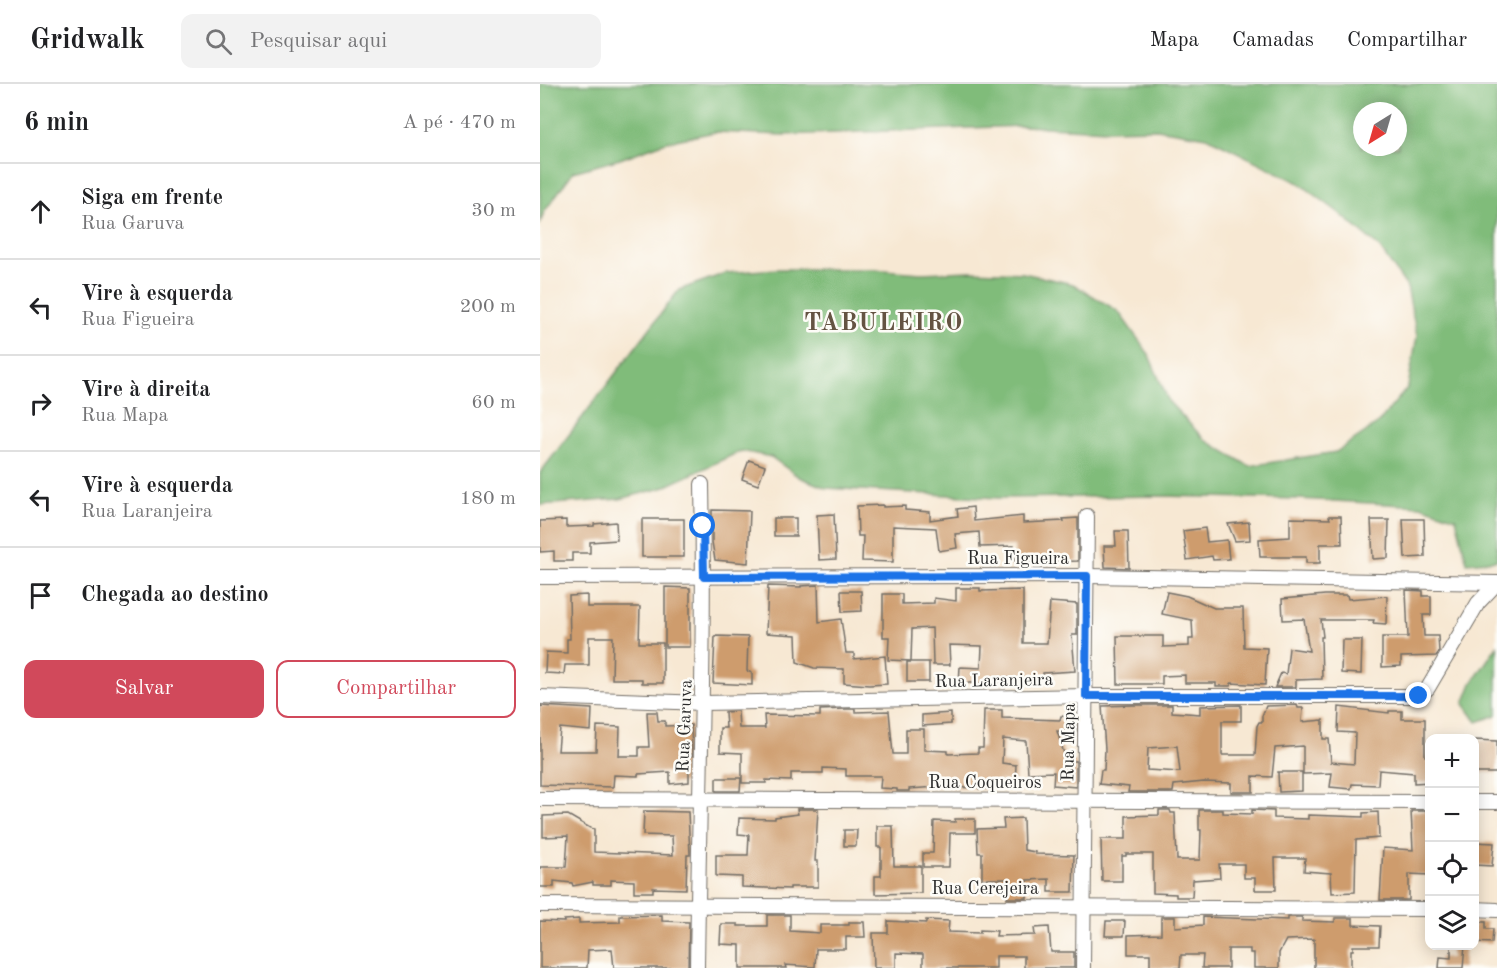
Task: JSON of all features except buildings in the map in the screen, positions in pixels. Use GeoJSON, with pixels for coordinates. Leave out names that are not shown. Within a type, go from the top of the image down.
{"type":"FeatureCollection","features":[{"type":"Feature","properties":{"kind":"street","name":"Rua Garuva"},"geometry":{"type":"LineString","coordinates":[[697,968],[699,799],[703,703],[702,484]]}},
{"type":"Feature","properties":{"kind":"street","name":"Rua Mapa"},"geometry":{"type":"LineString","coordinates":[[1083,968],[1087,516]]}},
{"type":"Feature","properties":{"kind":"street","name":"Rua Figueira"},"geometry":{"type":"LineString","coordinates":[[540,577],[1087,576],[1497,583]]}},
{"type":"Feature","properties":{"kind":"street","name":"Rua Laranjeira"},"geometry":{"type":"LineString","coordinates":[[540,697],[703,703],[1086,696],[1419,696],[1428,688],[1478,603],[1497,583]]}},
{"type":"Feature","properties":{"kind":"street","name":"Rua Coqueiros"},"geometry":{"type":"LineString","coordinates":[[540,799],[1425,802]]}},
{"type":"Feature","properties":{"kind":"street"},"geometry":{"type":"LineString","coordinates":[[1479,802],[1497,802]]}},
{"type":"Feature","properties":{"kind":"street","name":"Rua Cerejeira"},"geometry":{"type":"LineString","coordinates":[[540,905],[1425,909]]}},
{"type":"Feature","properties":{"kind":"street"},"geometry":{"type":"LineString","coordinates":[[1479,909],[1497,910]]}},
{"type":"Feature","properties":{"kind":"green space"},"geometry":{"type":"Polygon","coordinates":[[[540,84],[1497,84],[1497,560],[1467,563],[1456,518],[1421,506],[1299,499],[1160,496],[999,498],[826,488],[799,477],[771,457],[741,451],[662,488],[620,499],[540,505],[540,473],[679,290],[726,273],[777,269],[1023,273],[1073,284],[1118,311],[1148,353],[1169,402],[1205,440],[1249,466],[1336,452],[1377,424],[1408,387],[1417,336],[1407,287],[1379,247],[1338,212],[1299,183],[1207,137],[1157,129],[1108,130],[1023,126],[783,135],[715,132],[666,142],[620,159],[573,172],[544,212],[540,224],[540,84]]]}},
{"type":"Feature","properties":{"kind":"green space"},"geometry":{"type":"Polygon","coordinates":[[[1497,646],[1497,715],[1477,722],[1464,704],[1472,683],[1497,646]]]}},
{"type":"Feature","properties":{"kind":"district","name":"TABULEIRO"},"geometry":{"type":"Point","coordinates":[884,322]}},
{"type":"Feature","properties":{"kind":"route"},"geometry":{"type":"LineString","coordinates":[[703,526],[704,577],[1087,576],[1086,696],[1419,696]]}}]}
